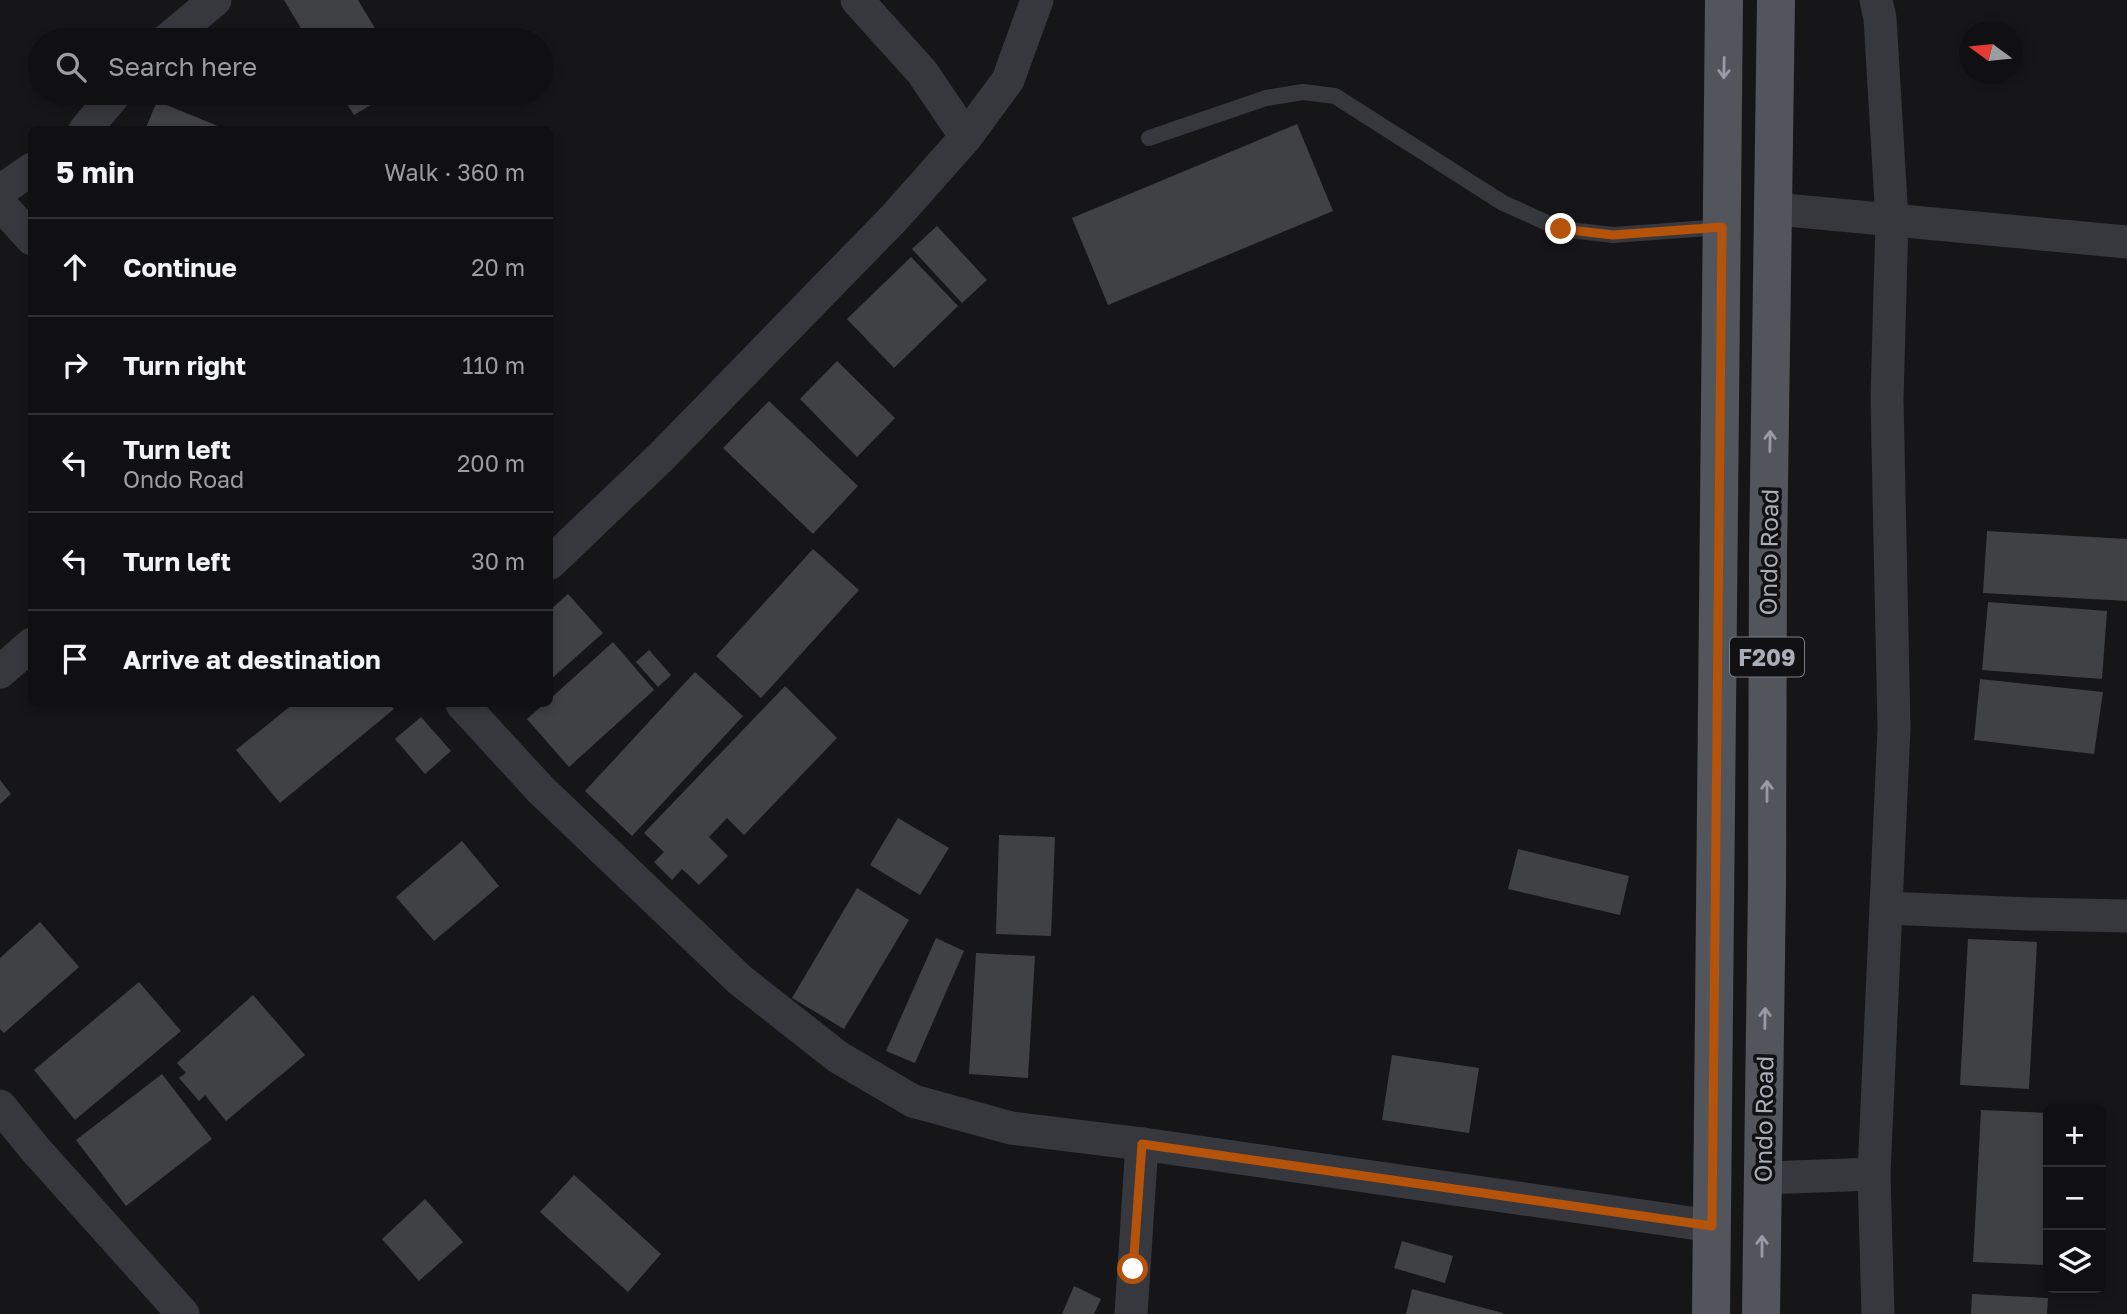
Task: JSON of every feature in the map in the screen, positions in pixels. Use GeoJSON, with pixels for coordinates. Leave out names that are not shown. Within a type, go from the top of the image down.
{"type":"FeatureCollection","features":[{"type":"Feature","properties":{"kind":"main road","name":"Ondo Road"},"geometry":{"type":"LineString","coordinates":[[1711,1314],[1724,0]]}},
{"type":"Feature","properties":{"kind":"main road","name":"Ondo Road"},"geometry":{"type":"LineString","coordinates":[[1762,1314],[1776,0]]}},
{"type":"Feature","properties":{"kind":"street"},"geometry":{"type":"LineString","coordinates":[[181,28],[215,0]]}},
{"type":"Feature","properties":{"kind":"street"},"geometry":{"type":"LineString","coordinates":[[858,0],[922,72],[965,137]]}},
{"type":"Feature","properties":{"kind":"street"},"geometry":{"type":"LineString","coordinates":[[553,560],[671,447],[895,217],[965,137],[1008,80],[1037,0]]}},
{"type":"Feature","properties":{"kind":"street"},"geometry":{"type":"LineString","coordinates":[[1876,0],[1880,18],[1892,220],[1887,399],[1894,728],[1874,1174],[1878,1314]]}},
{"type":"Feature","properties":{"kind":"street"},"geometry":{"type":"LineString","coordinates":[[88,126],[106,105]]}},
{"type":"Feature","properties":{"kind":"street"},"geometry":{"type":"LineString","coordinates":[[0,191],[28,172]]}},
{"type":"Feature","properties":{"kind":"street"},"geometry":{"type":"LineString","coordinates":[[0,204],[28,235]]}},
{"type":"Feature","properties":{"kind":"street"},"geometry":{"type":"LineString","coordinates":[[1775,209],[2127,242]]}},
{"type":"Feature","properties":{"kind":"street"},"geometry":{"type":"LineString","coordinates":[[465,707],[540,789],[740,980],[838,1057],[913,1101],[1011,1128],[1142,1144],[1712,1226]]}},
{"type":"Feature","properties":{"kind":"street"},"geometry":{"type":"LineString","coordinates":[[1886,908],[2127,916]]}},
{"type":"Feature","properties":{"kind":"street"},"geometry":{"type":"LineString","coordinates":[[0,1106],[35,1149],[183,1314]]}},
{"type":"Feature","properties":{"kind":"street"},"geometry":{"type":"LineString","coordinates":[[1131,1314],[1142,1144]]}},
{"type":"Feature","properties":{"kind":"street"},"geometry":{"type":"LineString","coordinates":[[1762,1178],[1874,1174]]}},
{"type":"Feature","properties":{"kind":"lane"},"geometry":{"type":"LineString","coordinates":[[1149,138],[1266,98],[1303,92],[1335,96],[1503,203],[1561,229],[1613,235],[1722,227]]}},
{"type":"Feature","properties":{"kind":"building"},"geometry":{"type":"Polygon","coordinates":[[[284,0],[358,0],[375,28],[301,28],[284,0]]]}},
{"type":"Feature","properties":{"kind":"building"},"geometry":{"type":"Polygon","coordinates":[[[155,105],[167,105],[218,126],[147,126],[155,105]]]}},
{"type":"Feature","properties":{"kind":"building"},"geometry":{"type":"Polygon","coordinates":[[[348,105],[371,105],[354,115],[348,105]]]}},
{"type":"Feature","properties":{"kind":"building"},"geometry":{"type":"Polygon","coordinates":[[[1297,124],[1333,211],[1108,305],[1072,218],[1297,124]]]}},
{"type":"Feature","properties":{"kind":"building"},"geometry":{"type":"Polygon","coordinates":[[[937,226],[987,280],[962,303],[912,249],[937,226]]]}},
{"type":"Feature","properties":{"kind":"building"},"geometry":{"type":"Polygon","coordinates":[[[911,257],[958,306],[894,368],[847,319],[911,257]]]}},
{"type":"Feature","properties":{"kind":"building"},"geometry":{"type":"Polygon","coordinates":[[[837,361],[895,418],[857,457],[800,399],[837,361]]]}},
{"type":"Feature","properties":{"kind":"building"},"geometry":{"type":"Polygon","coordinates":[[[769,401],[858,486],[813,534],[723,448],[769,401]]]}},
{"type":"Feature","properties":{"kind":"building"},"geometry":{"type":"Polygon","coordinates":[[[1987,531],[2127,539],[2127,601],[1983,593],[1987,531]]]}},
{"type":"Feature","properties":{"kind":"building"},"geometry":{"type":"Polygon","coordinates":[[[813,549],[859,590],[761,698],[716,656],[813,549]]]}},
{"type":"Feature","properties":{"kind":"building"},"geometry":{"type":"Polygon","coordinates":[[[568,594],[603,633],[553,677],[553,607],[568,594]]]}},
{"type":"Feature","properties":{"kind":"building"},"geometry":{"type":"Polygon","coordinates":[[[1988,602],[2107,611],[2102,679],[1982,670],[1988,602]]]}},
{"type":"Feature","properties":{"kind":"building"},"geometry":{"type":"Polygon","coordinates":[[[613,642],[654,690],[569,767],[527,719],[541,707],[553,707],[553,696],[613,642]]]}},
{"type":"Feature","properties":{"kind":"building"},"geometry":{"type":"Polygon","coordinates":[[[649,650],[671,675],[658,687],[636,662],[649,650]]]}},
{"type":"Feature","properties":{"kind":"building"},"geometry":{"type":"Polygon","coordinates":[[[695,672],[743,716],[632,836],[585,791],[695,672]]]}},
{"type":"Feature","properties":{"kind":"building"},"geometry":{"type":"Polygon","coordinates":[[[1980,679],[2103,692],[2094,754],[1974,740],[1980,679]]]}},
{"type":"Feature","properties":{"kind":"building"},"geometry":{"type":"Polygon","coordinates":[[[785,686],[837,738],[744,835],[727,818],[709,837],[728,856],[699,885],[682,869],[672,880],[654,862],[664,852],[644,833],[785,686]]]}},
{"type":"Feature","properties":{"kind":"building"},"geometry":{"type":"Polygon","coordinates":[[[289,707],[394,709],[280,803],[236,750],[289,707]]]}},
{"type":"Feature","properties":{"kind":"building"},"geometry":{"type":"Polygon","coordinates":[[[421,717],[451,751],[425,774],[395,739],[421,717]]]}},
{"type":"Feature","properties":{"kind":"building"},"geometry":{"type":"Polygon","coordinates":[[[0,780],[11,794],[0,804],[0,780]]]}},
{"type":"Feature","properties":{"kind":"building"},"geometry":{"type":"Polygon","coordinates":[[[898,818],[949,848],[920,895],[870,865],[898,818]]]}},
{"type":"Feature","properties":{"kind":"building"},"geometry":{"type":"Polygon","coordinates":[[[999,835],[1055,837],[1051,936],[996,934],[999,835]]]}},
{"type":"Feature","properties":{"kind":"building"},"geometry":{"type":"Polygon","coordinates":[[[462,841],[499,886],[434,941],[396,897],[462,841]]]}},
{"type":"Feature","properties":{"kind":"building"},"geometry":{"type":"Polygon","coordinates":[[[1518,849],[1629,876],[1620,915],[1508,889],[1518,849]]]}},
{"type":"Feature","properties":{"kind":"building"},"geometry":{"type":"Polygon","coordinates":[[[857,888],[909,920],[844,1029],[792,998],[857,888]]]}},
{"type":"Feature","properties":{"kind":"building"},"geometry":{"type":"Polygon","coordinates":[[[40,922],[79,967],[4,1033],[0,1029],[0,958],[40,922]]]}},
{"type":"Feature","properties":{"kind":"building"},"geometry":{"type":"Polygon","coordinates":[[[936,938],[964,951],[915,1063],[886,1051],[936,938]]]}},
{"type":"Feature","properties":{"kind":"building"},"geometry":{"type":"Polygon","coordinates":[[[1968,939],[2037,942],[2029,1089],[1960,1085],[1968,939]]]}},
{"type":"Feature","properties":{"kind":"building"},"geometry":{"type":"Polygon","coordinates":[[[976,953],[1035,956],[1028,1078],[969,1074],[976,953]]]}},
{"type":"Feature","properties":{"kind":"building"},"geometry":{"type":"Polygon","coordinates":[[[139,982],[181,1031],[75,1120],[34,1070],[139,982]]]}},
{"type":"Feature","properties":{"kind":"building"},"geometry":{"type":"Polygon","coordinates":[[[253,995],[305,1055],[226,1121],[205,1095],[199,1101],[179,1078],[186,1073],[177,1063],[253,995]]]}},
{"type":"Feature","properties":{"kind":"building"},"geometry":{"type":"Polygon","coordinates":[[[1392,1055],[1479,1068],[1469,1133],[1382,1120],[1392,1055]]]}},
{"type":"Feature","properties":{"kind":"building"},"geometry":{"type":"Polygon","coordinates":[[[162,1074],[212,1139],[126,1206],[76,1140],[162,1074]]]}},
{"type":"Feature","properties":{"kind":"building"},"geometry":{"type":"Polygon","coordinates":[[[1981,1110],[2043,1113],[2043,1265],[1973,1262],[1981,1110]]]}},
{"type":"Feature","properties":{"kind":"building"},"geometry":{"type":"Polygon","coordinates":[[[574,1175],[661,1254],[628,1292],[540,1212],[574,1175]]]}},
{"type":"Feature","properties":{"kind":"building"},"geometry":{"type":"Polygon","coordinates":[[[425,1199],[463,1242],[419,1281],[382,1239],[425,1199]]]}},
{"type":"Feature","properties":{"kind":"building"},"geometry":{"type":"Polygon","coordinates":[[[1402,1241],[1453,1256],[1445,1283],[1394,1268],[1402,1241]]]}},
{"type":"Feature","properties":{"kind":"building"},"geometry":{"type":"Polygon","coordinates":[[[1074,1286],[1101,1299],[1094,1314],[1062,1314],[1074,1286]]]}},
{"type":"Feature","properties":{"kind":"building"},"geometry":{"type":"Polygon","coordinates":[[[1412,1289],[1503,1313],[1503,1314],[1406,1314],[1412,1289]]]}},
{"type":"Feature","properties":{"kind":"building"},"geometry":{"type":"Polygon","coordinates":[[[1972,1294],[2048,1298],[2047,1314],[1971,1314],[1972,1294]]]}},
{"type":"Feature","properties":{"kind":"route"},"geometry":{"type":"LineString","coordinates":[[1133,1269],[1142,1144],[1712,1226],[1722,227],[1613,235],[1561,229]]}}]}
